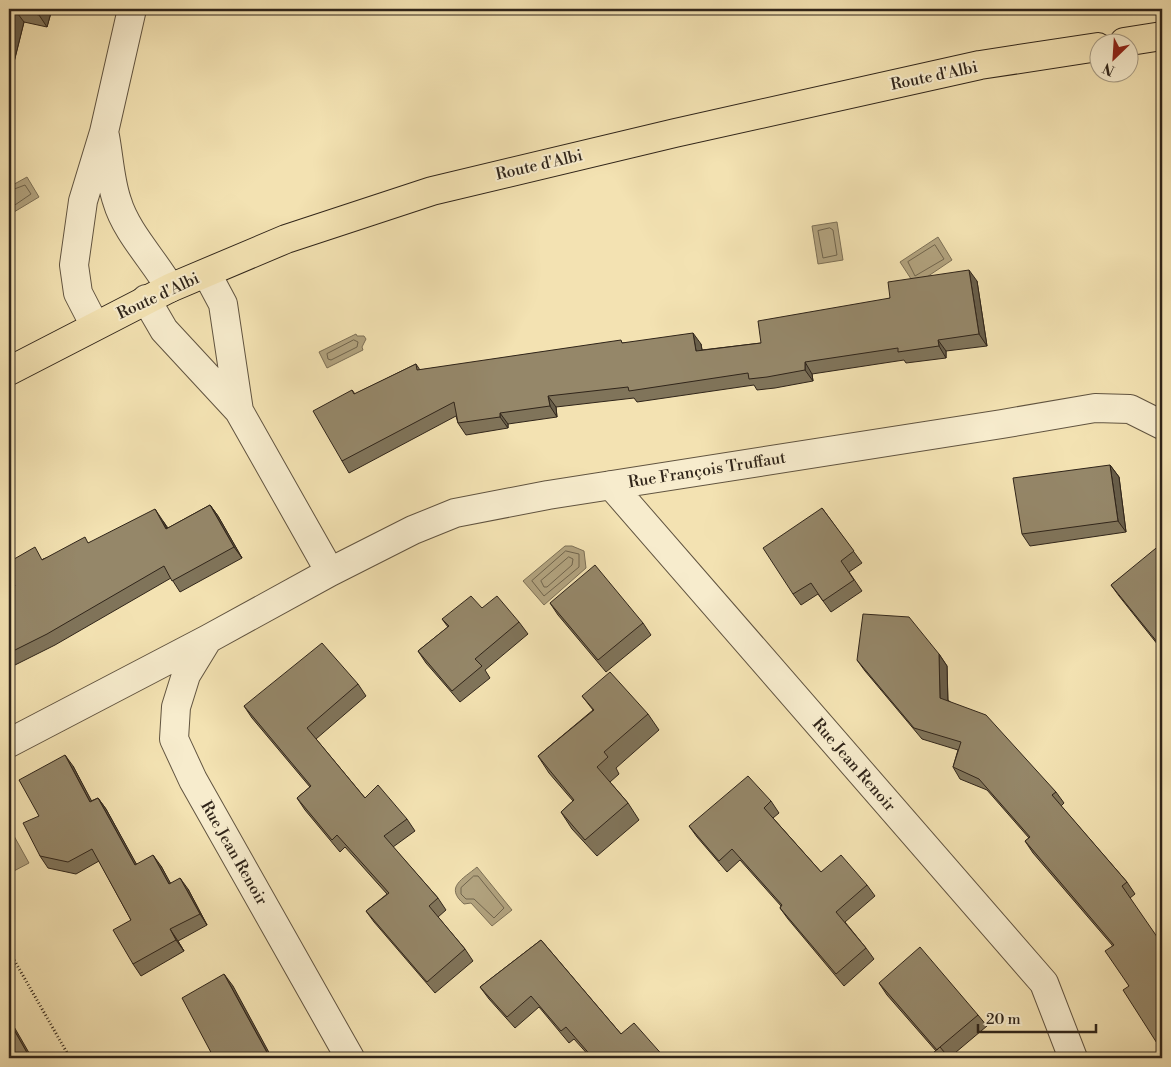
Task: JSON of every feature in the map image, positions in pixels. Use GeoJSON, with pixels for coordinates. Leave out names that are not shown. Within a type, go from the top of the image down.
{"type":"FeatureCollection","features":[{"type":"Feature","properties":{"kind":"main road"},"geometry":{"type":"LineString","coordinates":[[1138,40],[1162,36]]}},
{"type":"Feature","properties":{"kind":"main road","name":"Route d'Albi"},"geometry":{"type":"LineString","coordinates":[[9,371],[170,288],[207,274],[286,239],[432,190],[675,133],[980,66],[1088,49]]}},
{"type":"Feature","properties":{"kind":"street"},"geometry":{"type":"LineString","coordinates":[[95,326],[78,293],[74,265],[83,201],[104,132],[132,9]]}},
{"type":"Feature","properties":{"kind":"street"},"geometry":{"type":"LineString","coordinates":[[104,132],[117,202],[136,239],[155,262],[170,288]]}},
{"type":"Feature","properties":{"kind":"street"},"geometry":{"type":"LineString","coordinates":[[207,274],[223,304],[239,411]]}},
{"type":"Feature","properties":{"kind":"street"},"geometry":{"type":"LineString","coordinates":[[146,300],[164,330],[239,411],[330,572]]}},
{"type":"Feature","properties":{"kind":"street","name":"Rue François Truffaut"},"geometry":{"type":"LineString","coordinates":[[330,572],[413,530],[455,513],[611,485],[1095,408],[1130,409],[1162,425]]}},
{"type":"Feature","properties":{"kind":"street","name":"Rue Jean Renoir"},"geometry":{"type":"LineString","coordinates":[[611,485],[1044,983],[1073,1058]]}},
{"type":"Feature","properties":{"kind":"street","name":"Rue Jean Renoir"},"geometry":{"type":"LineString","coordinates":[[9,744],[208,640],[330,572]]}},
{"type":"Feature","properties":{"kind":"street","name":"Rue Jean Renoir"},"geometry":{"type":"LineString","coordinates":[[208,640],[186,675],[176,707],[174,739],[192,780],[350,1058]]}},
{"type":"Feature","properties":{"kind":"path"},"geometry":{"type":"LineString","coordinates":[[9,951],[70,1058]]}},
{"type":"Feature","properties":{"kind":"water"},"geometry":{"type":"Polygon","coordinates":[[[27,177],[39,197],[9,215],[9,187],[27,177]]]}},
{"type":"Feature","properties":{"kind":"water"},"geometry":{"type":"Polygon","coordinates":[[[837,222],[843,260],[818,264],[812,226],[837,222]]]}},
{"type":"Feature","properties":{"kind":"water"},"geometry":{"type":"Polygon","coordinates":[[[938,237],[952,260],[915,285],[900,262],[938,237]]]}},
{"type":"Feature","properties":{"kind":"water"},"geometry":{"type":"Polygon","coordinates":[[[356,334],[357,336],[364,336],[366,339],[362,347],[363,350],[327,368],[319,352],[356,334]]]}},
{"type":"Feature","properties":{"kind":"water"},"geometry":{"type":"Polygon","coordinates":[[[565,546],[572,546],[584,551],[586,568],[544,605],[523,581],[565,546]]]}},
{"type":"Feature","properties":{"kind":"water"},"geometry":{"type":"Polygon","coordinates":[[[9,827],[29,863],[12,872],[9,867],[9,827]]]}},
{"type":"Feature","properties":{"kind":"water"},"geometry":{"type":"Polygon","coordinates":[[[477,867],[512,910],[492,926],[471,903],[464,904],[456,893],[456,888],[461,879],[477,867]]]}},
{"type":"Feature","properties":{"kind":"building"},"geometry":{"type":"Polygon","coordinates":[[[9,9],[40,9],[39,15],[15,10],[9,36],[9,9]]]}},
{"type":"Feature","properties":{"kind":"building"},"geometry":{"type":"Polygon","coordinates":[[[969,270],[979,334],[938,340],[939,346],[898,352],[898,348],[805,362],[805,370],[767,377],[749,379],[748,373],[629,391],[628,387],[548,396],[550,406],[500,413],[500,417],[458,423],[454,402],[342,461],[313,411],[352,390],[354,394],[416,364],[417,370],[621,340],[622,343],[693,333],[696,351],[761,343],[758,321],[890,298],[888,282],[969,270]]]}},
{"type":"Feature","properties":{"kind":"building"},"geometry":{"type":"Polygon","coordinates":[[[1110,465],[1118,521],[1022,534],[1013,478],[1110,465]]]}},
{"type":"Feature","properties":{"kind":"building"},"geometry":{"type":"Polygon","coordinates":[[[210,505],[234,547],[172,581],[164,566],[47,634],[9,653],[9,589],[15,586],[9,575],[9,562],[35,547],[42,560],[85,537],[88,543],[155,509],[166,529],[210,505]]]}},
{"type":"Feature","properties":{"kind":"building"},"geometry":{"type":"Polygon","coordinates":[[[822,508],[854,551],[841,561],[854,580],[823,601],[811,583],[793,594],[763,548],[822,508]]]}},
{"type":"Feature","properties":{"kind":"building"},"geometry":{"type":"Polygon","coordinates":[[[1161,544],[1162,546],[1162,648],[1111,585],[1161,544]]]}},
{"type":"Feature","properties":{"kind":"building"},"geometry":{"type":"Polygon","coordinates":[[[595,565],[643,623],[598,660],[550,603],[595,565]]]}},
{"type":"Feature","properties":{"kind":"building"},"geometry":{"type":"Polygon","coordinates":[[[471,596],[482,608],[497,596],[519,622],[475,659],[482,666],[452,691],[418,651],[449,626],[442,619],[471,596]]]}},
{"type":"Feature","properties":{"kind":"building"},"geometry":{"type":"Polygon","coordinates":[[[863,614],[909,617],[939,654],[940,698],[986,715],[1056,792],[1052,795],[1127,882],[1122,886],[1162,944],[1162,1051],[1123,990],[1129,986],[1105,951],[1114,945],[1025,841],[1030,837],[979,779],[953,767],[961,742],[914,728],[857,660],[863,614]]]}},
{"type":"Feature","properties":{"kind":"building"},"geometry":{"type":"Polygon","coordinates":[[[322,643],[358,684],[307,728],[365,798],[378,785],[407,819],[384,836],[438,898],[429,906],[465,949],[427,982],[366,911],[389,893],[337,835],[332,840],[297,798],[311,786],[244,706],[322,643]]]}},
{"type":"Feature","properties":{"kind":"building"},"geometry":{"type":"Polygon","coordinates":[[[610,672],[648,714],[604,752],[608,757],[597,767],[628,803],[585,840],[561,812],[574,800],[538,756],[594,710],[582,696],[610,672]]]}},
{"type":"Feature","properties":{"kind":"building"},"geometry":{"type":"Polygon","coordinates":[[[65,755],[90,802],[98,798],[135,865],[153,855],[169,884],[180,878],[200,914],[170,929],[176,940],[133,964],[113,930],[131,920],[92,849],[68,862],[40,856],[23,823],[39,816],[19,780],[65,755]]]}},
{"type":"Feature","properties":{"kind":"building"},"geometry":{"type":"Polygon","coordinates":[[[748,776],[771,801],[764,808],[821,872],[841,855],[867,885],[836,912],[866,948],[836,974],[780,908],[782,905],[732,849],[719,861],[689,826],[748,776]]]}},
{"type":"Feature","properties":{"kind":"building"},"geometry":{"type":"Polygon","coordinates":[[[541,940],[621,1034],[634,1023],[665,1058],[593,1058],[566,1027],[561,1031],[531,996],[507,1017],[480,987],[541,940]]]}},
{"type":"Feature","properties":{"kind":"building"},"geometry":{"type":"Polygon","coordinates":[[[920,947],[978,1015],[940,1047],[949,1058],[927,1058],[937,1050],[879,983],[920,947]]]}},
{"type":"Feature","properties":{"kind":"building"},"geometry":{"type":"Polygon","coordinates":[[[224,974],[270,1058],[214,1058],[182,998],[224,974]]]}},
{"type":"Feature","properties":{"kind":"building"},"geometry":{"type":"Polygon","coordinates":[[[9,1021],[30,1058],[9,1058],[9,1021]]]}}]}
